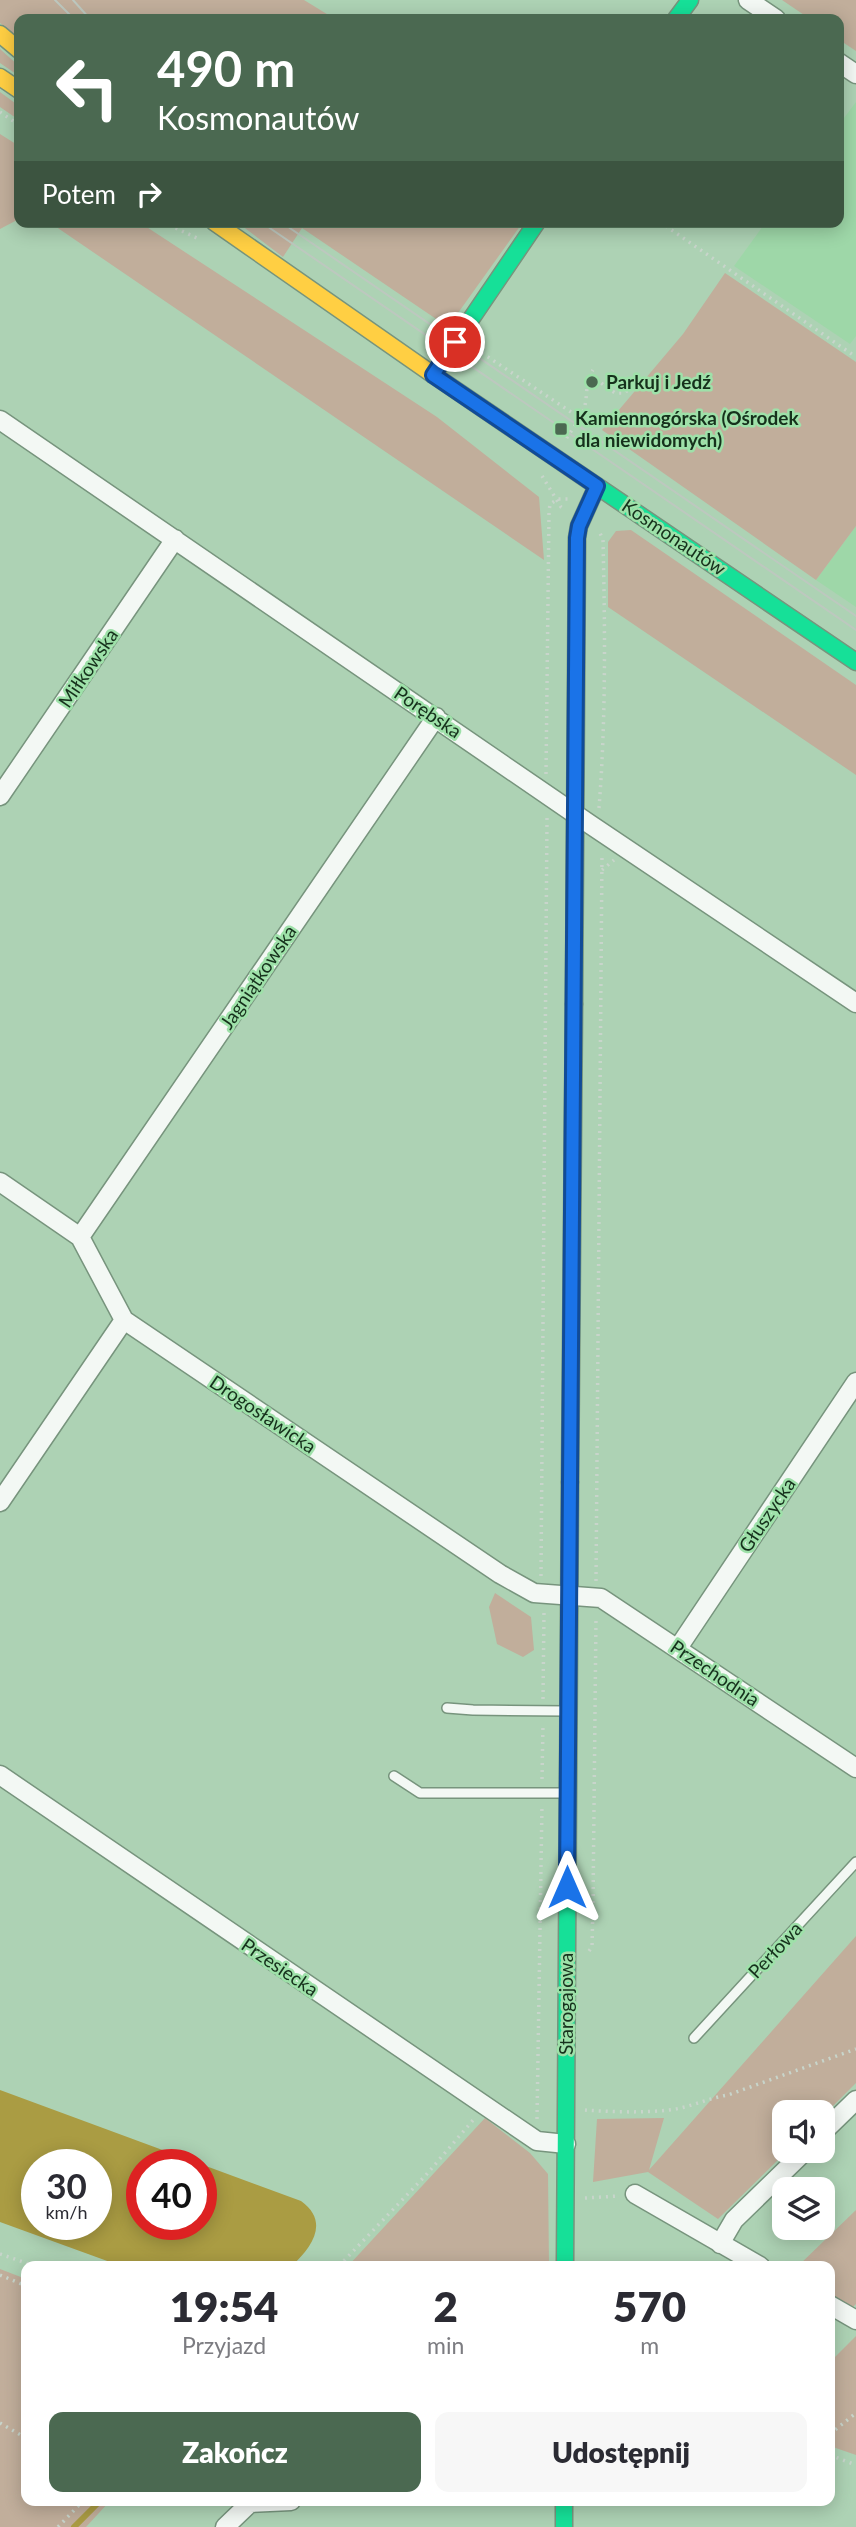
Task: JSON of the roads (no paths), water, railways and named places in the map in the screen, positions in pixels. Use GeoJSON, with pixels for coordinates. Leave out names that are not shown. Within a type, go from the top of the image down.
{"type":"FeatureCollection","features":[{"type":"Feature","properties":{"kind":"street"},"geometry":{"type":"LineString","coordinates":[[748,0],[769,14]]}},
{"type":"Feature","properties":{"kind":"street"},"geometry":{"type":"LineString","coordinates":[[0,34],[14,46]]}},
{"type":"Feature","properties":{"kind":"street","name":"Kosmonautów"},"geometry":{"type":"LineString","coordinates":[[223,228],[433,375],[856,662]]}},
{"type":"Feature","properties":{"kind":"street"},"geometry":{"type":"LineString","coordinates":[[433,375],[533,228]]}},
{"type":"Feature","properties":{"kind":"street","name":"Porębska"},"geometry":{"type":"LineString","coordinates":[[0,419],[575,814],[856,1003]]}},
{"type":"Feature","properties":{"kind":"street","name":"Starogajowa"},"geometry":{"type":"LineString","coordinates":[[565,2261],[577,538],[579,526],[597,486]]}},
{"type":"Feature","properties":{"kind":"street","name":"Miłkowska"},"geometry":{"type":"LineString","coordinates":[[0,796],[175,539]]}},
{"type":"Feature","properties":{"kind":"street","name":"Jagniątkowska"},"geometry":{"type":"LineString","coordinates":[[80,1237],[436,717]]}},
{"type":"Feature","properties":{"kind":"street","name":"Drogosławicka"},"geometry":{"type":"LineString","coordinates":[[0,1182],[80,1237],[124,1320],[500,1574],[534,1593],[568,1596]]}},
{"type":"Feature","properties":{"kind":"street"},"geometry":{"type":"LineString","coordinates":[[0,1502],[124,1320]]}},
{"type":"Feature","properties":{"kind":"street","name":"Głuszycka"},"geometry":{"type":"LineString","coordinates":[[678,1648],[856,1382]]}},
{"type":"Feature","properties":{"kind":"street","name":"Przechodnia"},"geometry":{"type":"LineString","coordinates":[[568,1596],[601,1598],[856,1768]]}},
{"type":"Feature","properties":{"kind":"street","name":"Przesiecka"},"geometry":{"type":"LineString","coordinates":[[0,1775],[537,2141],[566,2144]]}},
{"type":"Feature","properties":{"kind":"street"},"geometry":{"type":"LineString","coordinates":[[835,2120],[856,2100]]}},
{"type":"Feature","properties":{"kind":"street"},"geometry":{"type":"LineString","coordinates":[[720,2244],[734,2220],[792,2163]]}},
{"type":"Feature","properties":{"kind":"street"},"geometry":{"type":"LineString","coordinates":[[635,2194],[752,2261]]}},
{"type":"Feature","properties":{"kind":"street"},"geometry":{"type":"LineString","coordinates":[[835,2308],[856,2320]]}},
{"type":"Feature","properties":{"kind":"street"},"geometry":{"type":"LineString","coordinates":[[225,2527],[247,2506]]}},
{"type":"Feature","properties":{"kind":"street"},"geometry":{"type":"LineString","coordinates":[[564,2506],[564,2527]]}},
{"type":"Feature","properties":{"kind":"lane"},"geometry":{"type":"LineString","coordinates":[[447,1708],[568,1711]]}},
{"type":"Feature","properties":{"kind":"lane"},"geometry":{"type":"LineString","coordinates":[[394,1776],[420,1793],[568,1793]]}},
{"type":"Feature","properties":{"kind":"lane","name":"Perłowa"},"geometry":{"type":"LineString","coordinates":[[694,2038],[856,1862]]}},
{"type":"Feature","properties":{"kind":"waterway"},"geometry":{"type":"LineString","coordinates":[[74,2527],[95,2506]]}},
{"type":"Feature","properties":{"kind":"tram line"},"geometry":{"type":"LineString","coordinates":[[55,0],[69,14]]}},
{"type":"Feature","properties":{"kind":"tram line"},"geometry":{"type":"LineString","coordinates":[[73,0],[86,14]]}},
{"type":"Feature","properties":{"kind":"tram line"},"geometry":{"type":"LineString","coordinates":[[270,228],[856,630]]}},
{"type":"Feature","properties":{"kind":"tram line"},"geometry":{"type":"LineString","coordinates":[[290,228],[856,616]]}},
{"type":"Feature","properties":{"kind":"place","name":"Parkuj i Jedź"},"geometry":{"type":"Point","coordinates":[592,382]}},
{"type":"Feature","properties":{"kind":"place","name":"Kamiennogórska (Ośrodek dla niewidomych)"},"geometry":{"type":"Point","coordinates":[561,429]}}]}
